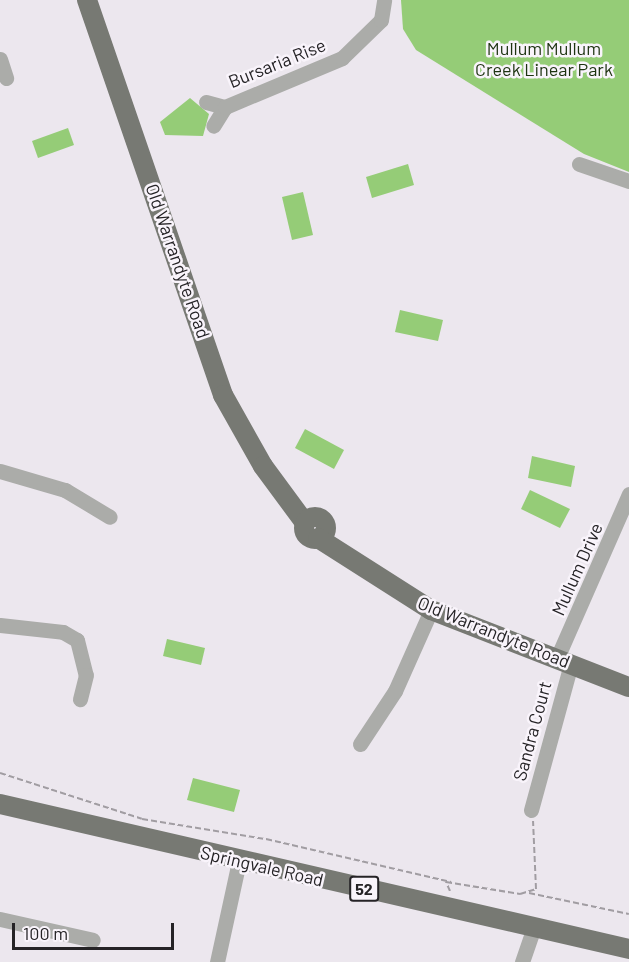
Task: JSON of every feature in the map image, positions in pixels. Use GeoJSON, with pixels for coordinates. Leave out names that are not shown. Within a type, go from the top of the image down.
{"type":"FeatureCollection","features":[{"type":"Feature","properties":{"kind":"main road","name":"Old Warrandyte Road"},"geometry":{"type":"LineString","coordinates":[[87,0],[223,395],[263,466],[316,527],[357,568],[431,610],[629,687]]}},
{"type":"Feature","properties":{"kind":"main road","name":"Springvale Road"},"geometry":{"type":"LineString","coordinates":[[0,804],[239,861],[629,949]]}},
{"type":"Feature","properties":{"kind":"street","name":"Bursaria Rise"},"geometry":{"type":"LineString","coordinates":[[213,126],[225,107],[342,58],[381,20],[384,0]]}},
{"type":"Feature","properties":{"kind":"street"},"geometry":{"type":"LineString","coordinates":[[0,59],[6,78]]}},
{"type":"Feature","properties":{"kind":"street","name":"Bursaria Rise"},"geometry":{"type":"LineString","coordinates":[[206,102],[225,107]]}},
{"type":"Feature","properties":{"kind":"street"},"geometry":{"type":"LineString","coordinates":[[579,164],[629,181]]}},
{"type":"Feature","properties":{"kind":"street"},"geometry":{"type":"LineString","coordinates":[[0,471],[65,490],[110,517]]}},
{"type":"Feature","properties":{"kind":"street","name":"Mullum Drive"},"geometry":{"type":"LineString","coordinates":[[564,661],[629,494]]}},
{"type":"Feature","properties":{"kind":"street"},"geometry":{"type":"LineString","coordinates":[[360,744],[395,691],[431,610]]}},
{"type":"Feature","properties":{"kind":"street"},"geometry":{"type":"LineString","coordinates":[[0,625],[63,632],[77,640],[86,675],[80,699]]}},
{"type":"Feature","properties":{"kind":"street","name":"Sandra Court"},"geometry":{"type":"LineString","coordinates":[[531,810],[564,661]]}},
{"type":"Feature","properties":{"kind":"street"},"geometry":{"type":"LineString","coordinates":[[217,962],[239,861]]}},
{"type":"Feature","properties":{"kind":"street"},"geometry":{"type":"LineString","coordinates":[[0,919],[93,940]]}},
{"type":"Feature","properties":{"kind":"street"},"geometry":{"type":"LineString","coordinates":[[522,962],[534,927]]}},
{"type":"Feature","properties":{"kind":"path"},"geometry":{"type":"LineString","coordinates":[[0,772],[142,819],[266,839],[452,882],[526,892],[629,914]]}},
{"type":"Feature","properties":{"kind":"path"},"geometry":{"type":"LineString","coordinates":[[526,892],[536,889],[531,810]]}},
{"type":"Feature","properties":{"kind":"path"},"geometry":{"type":"LineString","coordinates":[[452,882],[445,887],[457,893]]}},
{"type":"Feature","properties":{"kind":"green space","name":"Mullum Mullum Creek Linear Park"},"geometry":{"type":"Polygon","coordinates":[[[401,0],[629,0],[629,172],[584,154],[416,50],[403,29],[401,0]]]}},
{"type":"Feature","properties":{"kind":"green space"},"geometry":{"type":"Polygon","coordinates":[[[190,98],[209,114],[203,136],[165,135],[160,122],[190,98]]]}},
{"type":"Feature","properties":{"kind":"green space"},"geometry":{"type":"Polygon","coordinates":[[[68,128],[74,145],[38,158],[32,141],[68,128]]]}},
{"type":"Feature","properties":{"kind":"green space"},"geometry":{"type":"Polygon","coordinates":[[[408,164],[414,185],[372,198],[366,177],[408,164]]]}},
{"type":"Feature","properties":{"kind":"green space"},"geometry":{"type":"Polygon","coordinates":[[[303,192],[313,235],[292,240],[282,197],[303,192]]]}},
{"type":"Feature","properties":{"kind":"green space"},"geometry":{"type":"Polygon","coordinates":[[[400,310],[443,320],[438,341],[395,332],[400,310]]]}},
{"type":"Feature","properties":{"kind":"green space"},"geometry":{"type":"Polygon","coordinates":[[[305,429],[344,450],[334,469],[295,448],[305,429]]]}},
{"type":"Feature","properties":{"kind":"green space"},"geometry":{"type":"Polygon","coordinates":[[[532,456],[575,466],[571,487],[528,478],[532,456]]]}},
{"type":"Feature","properties":{"kind":"green space"},"geometry":{"type":"Polygon","coordinates":[[[530,490],[570,509],[560,528],[521,509],[530,490]]]}},
{"type":"Feature","properties":{"kind":"green space"},"geometry":{"type":"Polygon","coordinates":[[[167,639],[205,648],[201,665],[163,656],[167,639]]]}},
{"type":"Feature","properties":{"kind":"green space"},"geometry":{"type":"Polygon","coordinates":[[[193,778],[240,790],[234,812],[187,800],[193,778]]]}}]}
